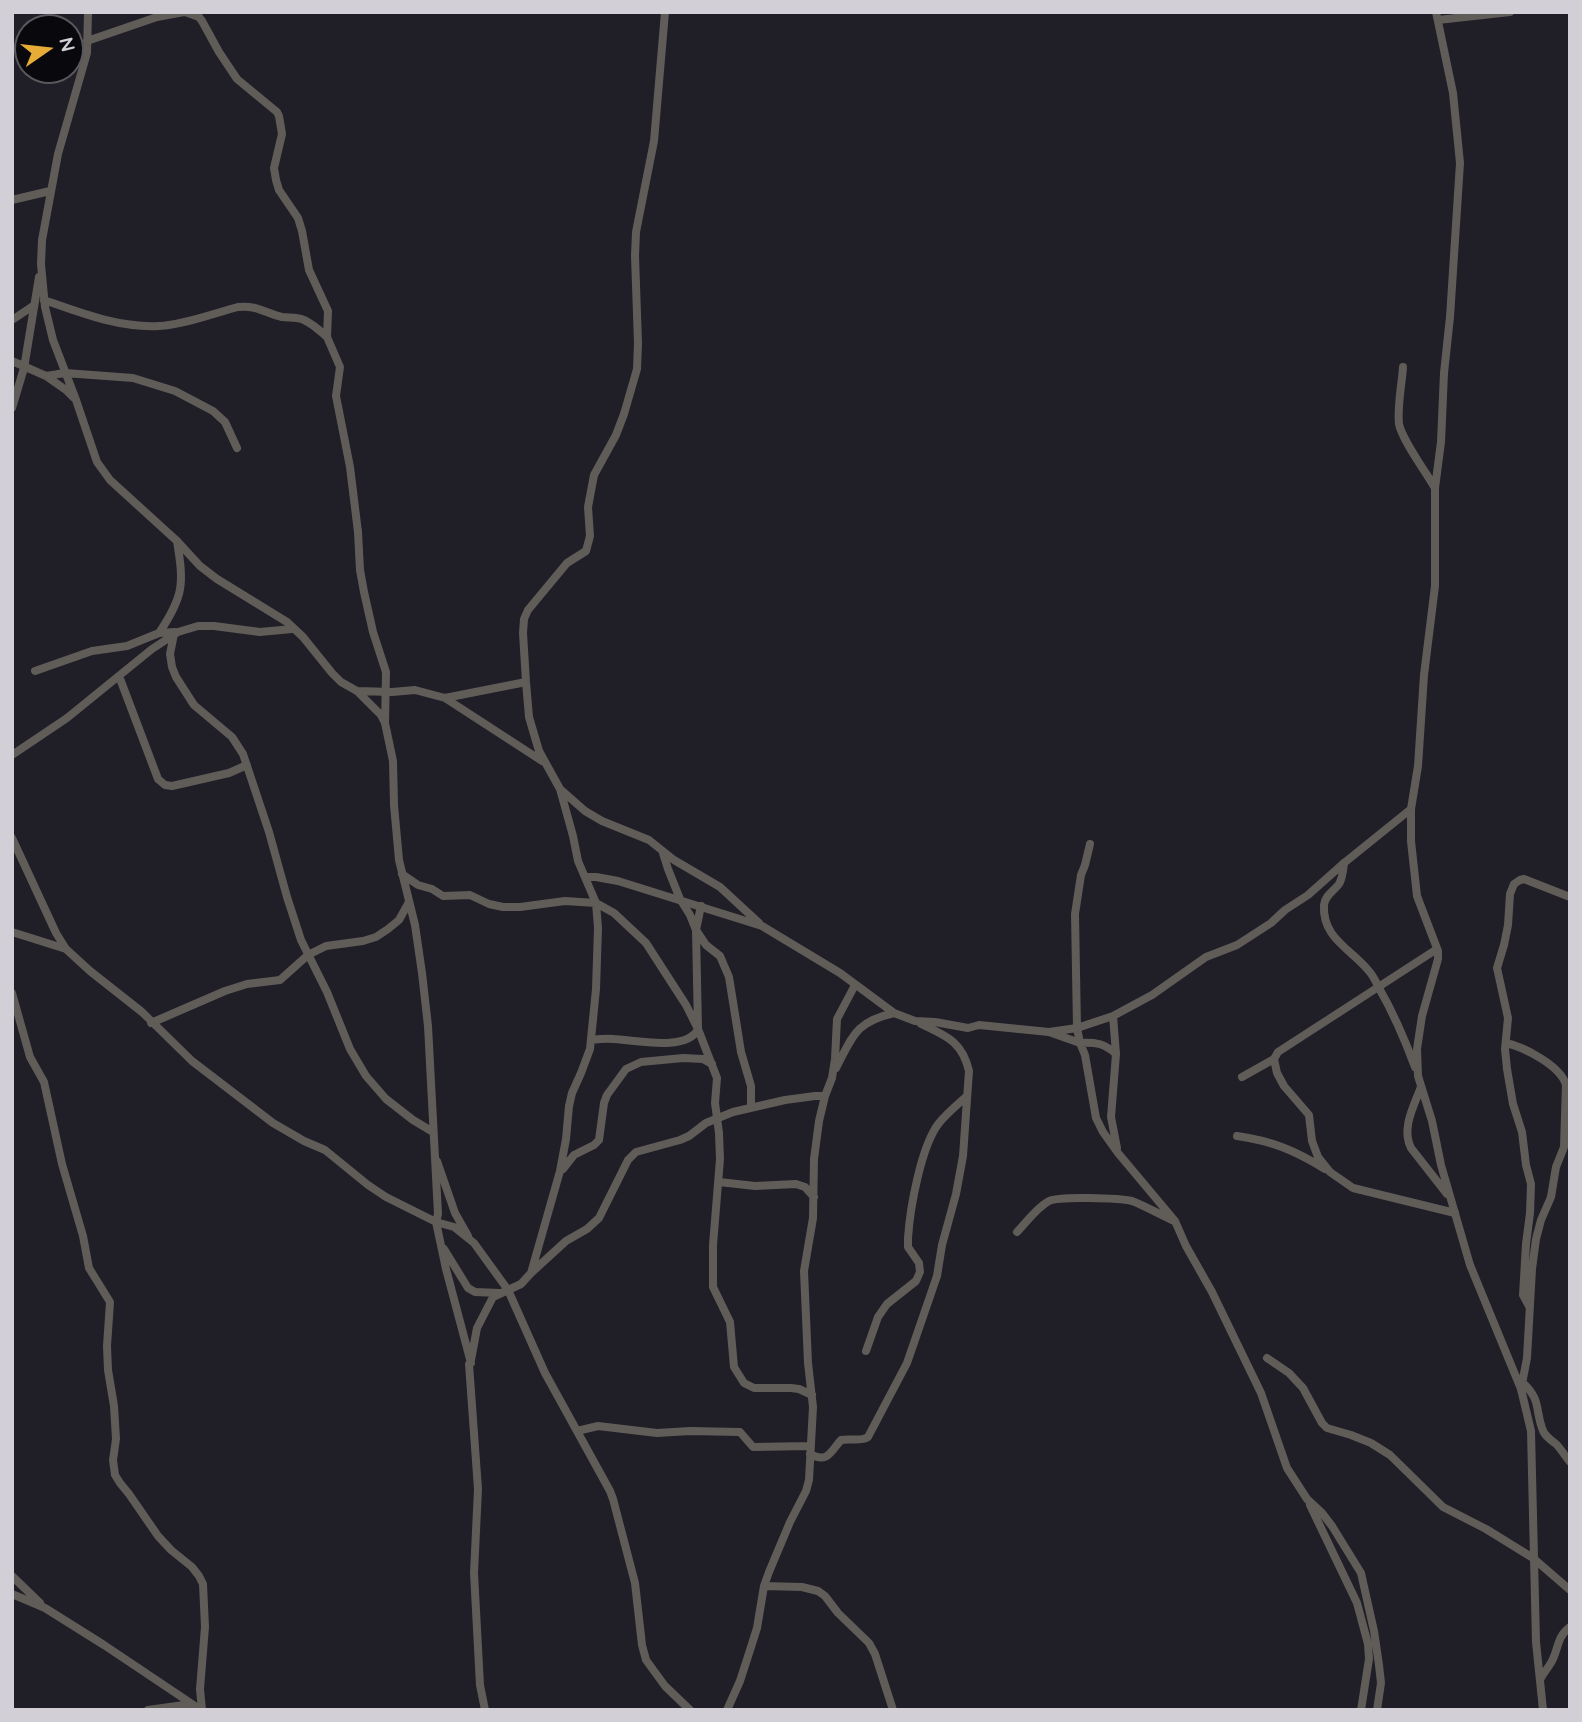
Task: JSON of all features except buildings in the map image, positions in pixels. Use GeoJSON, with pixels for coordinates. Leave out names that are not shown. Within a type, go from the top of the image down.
{"type":"FeatureCollection","features":[{"type":"Feature","properties":{"kind":"street"},"geometry":{"type":"LineString","coordinates":[[88,12],[87,53],[58,154],[42,240],[41,264],[44,300],[53,340],[97,462],[110,480],[201,566],[286,622],[303,637],[341,682],[357,691],[386,723]]}},
{"type":"Feature","properties":{"kind":"street"},"geometry":{"type":"LineString","coordinates":[[531,1273],[561,1171],[572,1093],[586,1062],[591,1040],[598,928],[596,903],[578,861],[560,789],[539,751],[531,727],[524,620],[528,610],[568,563],[586,551],[590,536],[588,507],[594,475],[616,435],[637,369],[636,232],[654,141],[665,12]]}},
{"type":"Feature","properties":{"kind":"street"},"geometry":{"type":"LineString","coordinates":[[1418,1076],[1416,1049],[1438,959],[1437,948],[1417,896],[1411,841],[1411,809],[1418,766],[1424,675],[1435,586],[1435,488],[1441,442],[1460,163],[1453,93],[1437,16],[1510,12]]}},
{"type":"Feature","properties":{"kind":"street"},"geometry":{"type":"LineString","coordinates":[[87,41],[141,22],[180,13],[199,18],[237,79],[278,114],[282,134],[274,174],[279,190],[298,218],[309,270],[328,311],[327,337]]}},
{"type":"Feature","properties":{"kind":"street"},"geometry":{"type":"LineString","coordinates":[[12,200],[50,191]]}},
{"type":"Feature","properties":{"kind":"street"},"geometry":{"type":"LineString","coordinates":[[12,408],[24,368],[41,264]]}},
{"type":"Feature","properties":{"kind":"street"},"geometry":{"type":"LineString","coordinates":[[44,300],[132,326],[162,326],[238,307],[261,309],[282,317],[304,320],[316,327],[327,337],[340,367],[336,396],[352,477],[360,570],[373,632],[386,672],[386,723],[393,761],[399,860],[419,950],[426,1012],[438,1214],[436,1222],[471,1363]]}},
{"type":"Feature","properties":{"kind":"street"},"geometry":{"type":"LineString","coordinates":[[12,320],[33,306]]}},
{"type":"Feature","properties":{"kind":"street"},"geometry":{"type":"LineString","coordinates":[[12,361],[46,376],[76,400]]}},
{"type":"Feature","properties":{"kind":"street"},"geometry":{"type":"LineString","coordinates":[[1403,367],[1400,428],[1435,488]]}},
{"type":"Feature","properties":{"kind":"street"},"geometry":{"type":"LineString","coordinates":[[46,376],[65,373],[133,378],[175,391],[213,411],[225,422],[237,448]]}},
{"type":"Feature","properties":{"kind":"street"},"geometry":{"type":"LineString","coordinates":[[159,633],[179,598],[182,570],[177,541]]}},
{"type":"Feature","properties":{"kind":"street"},"geometry":{"type":"LineString","coordinates":[[35,671],[92,651],[131,645],[159,633],[176,633],[198,626],[214,625],[260,632],[292,629]]}},
{"type":"Feature","properties":{"kind":"street"},"geometry":{"type":"LineString","coordinates":[[12,755],[67,718],[176,633]]}},
{"type":"Feature","properties":{"kind":"street"},"geometry":{"type":"LineString","coordinates":[[176,633],[170,654],[176,677],[194,705],[232,737],[243,754],[308,956],[327,992],[357,1063],[386,1099],[433,1132]]}},
{"type":"Feature","properties":{"kind":"street"},"geometry":{"type":"LineString","coordinates":[[119,676],[152,766],[161,783],[172,786],[229,773],[247,765]]}},
{"type":"Feature","properties":{"kind":"street"},"geometry":{"type":"LineString","coordinates":[[445,698],[526,682]]}},
{"type":"Feature","properties":{"kind":"street"},"geometry":{"type":"LineString","coordinates":[[357,691],[415,690],[445,698],[545,763]]}},
{"type":"Feature","properties":{"kind":"street"},"geometry":{"type":"LineString","coordinates":[[560,789],[585,811],[649,840],[663,853],[720,887],[762,926],[840,973],[894,1013],[948,1037],[955,1042],[967,1060],[969,1071],[963,1156],[956,1194],[942,1245],[937,1276],[906,1363],[868,1437],[863,1440],[841,1440],[824,1458],[816,1458],[810,1450]]}},
{"type":"Feature","properties":{"kind":"street"},"geometry":{"type":"LineString","coordinates":[[1049,1032],[1077,1028],[1112,1016],[1152,995],[1206,957],[1237,945],[1308,895],[1411,809]]}},
{"type":"Feature","properties":{"kind":"street"},"geometry":{"type":"LineString","coordinates":[[12,838],[66,949],[142,1012],[200,1068],[272,1123],[325,1150],[386,1197],[436,1222],[454,1227],[472,1241]]}},
{"type":"Feature","properties":{"kind":"street"},"geometry":{"type":"LineString","coordinates":[[1090,844],[1078,888],[1075,914],[1077,1028],[1085,1055],[1096,1118],[1118,1153],[1175,1222],[1261,1393],[1287,1468],[1307,1499],[1357,1603],[1368,1644],[1361,1710]]}},
{"type":"Feature","properties":{"kind":"street"},"geometry":{"type":"LineString","coordinates":[[663,853],[680,899],[696,930],[706,944],[720,956],[729,977],[741,1052],[751,1086],[751,1107]]}},
{"type":"Feature","properties":{"kind":"street"},"geometry":{"type":"LineString","coordinates":[[1344,863],[1340,882],[1324,901],[1324,915],[1334,937],[1367,969],[1379,987],[1402,1033],[1421,1086],[1471,1265],[1522,1386],[1531,1431],[1533,1459],[1536,1642],[1544,1710]]}},
{"type":"Feature","properties":{"kind":"street"},"geometry":{"type":"LineString","coordinates":[[402,874],[418,885],[443,896],[470,895],[503,907],[565,901],[596,903],[614,913],[646,943],[686,1005],[714,1066],[718,1084],[715,1098],[719,1182],[713,1245],[713,1287],[730,1322],[734,1367],[744,1383],[754,1388],[790,1388],[812,1395]]}},
{"type":"Feature","properties":{"kind":"street"},"geometry":{"type":"LineString","coordinates":[[585,877],[618,881],[762,926]]}},
{"type":"Feature","properties":{"kind":"street"},"geometry":{"type":"LineString","coordinates":[[1529,1306],[1523,1295],[1531,1184],[1522,1132],[1513,1104],[1506,1059],[1508,1018],[1497,968],[1504,945],[1514,884],[1524,879],[1570,897]]}},
{"type":"Feature","properties":{"kind":"street"},"geometry":{"type":"LineString","coordinates":[[151,1023],[225,991],[280,980],[308,956],[326,946],[376,937],[399,920],[409,902]]}},
{"type":"Feature","properties":{"kind":"street"},"geometry":{"type":"LineString","coordinates":[[591,1040],[609,1038],[678,1042],[695,1035],[698,1029],[696,930],[701,906]]}},
{"type":"Feature","properties":{"kind":"street"},"geometry":{"type":"LineString","coordinates":[[12,932],[66,949]]}},
{"type":"Feature","properties":{"kind":"street"},"geometry":{"type":"LineString","coordinates":[[1242,1077],[1274,1059],[1278,1052],[1437,948]]}},
{"type":"Feature","properties":{"kind":"street"},"geometry":{"type":"LineString","coordinates":[[832,1077],[837,1019],[855,985]]}},
{"type":"Feature","properties":{"kind":"street"},"geometry":{"type":"LineString","coordinates":[[12,993],[30,1057],[44,1082],[89,1268],[110,1302],[107,1346],[116,1438],[113,1460],[115,1475],[158,1535],[192,1567],[202,1584],[205,1627],[197,1708]]}},
{"type":"Feature","properties":{"kind":"street"},"geometry":{"type":"LineString","coordinates":[[727,1710],[740,1681],[757,1628],[764,1586],[809,1479],[813,1413],[804,1271],[813,1218],[816,1139],[825,1096],[855,1033],[870,1020],[894,1013]]}},
{"type":"Feature","properties":{"kind":"street"},"geometry":{"type":"LineString","coordinates":[[1112,1016],[1116,1054],[1111,1117],[1118,1153]]}},
{"type":"Feature","properties":{"kind":"street"},"geometry":{"type":"LineString","coordinates":[[915,1021],[968,1028],[979,1025],[1049,1032],[1080,1043],[1100,1043],[1116,1054]]}},
{"type":"Feature","properties":{"kind":"street"},"geometry":{"type":"LineString","coordinates":[[1506,1043],[1531,1053],[1553,1068],[1566,1082],[1564,1147],[1556,1167],[1551,1198],[1536,1239],[1527,1358],[1522,1386]]}},
{"type":"Feature","properties":{"kind":"street"},"geometry":{"type":"LineString","coordinates":[[561,1171],[574,1155],[599,1140],[604,1103],[626,1069],[641,1062],[683,1058],[703,1059],[714,1066]]}},
{"type":"Feature","properties":{"kind":"street"},"geometry":{"type":"LineString","coordinates":[[1274,1059],[1284,1086],[1309,1115],[1312,1141],[1318,1157],[1329,1172]]}},
{"type":"Feature","properties":{"kind":"street"},"geometry":{"type":"LineString","coordinates":[[1421,1086],[1406,1131],[1406,1139],[1451,1199]]}},
{"type":"Feature","properties":{"kind":"street"},"geometry":{"type":"LineString","coordinates":[[485,1710],[480,1685],[474,1586],[478,1489],[470,1364],[477,1328],[493,1297],[521,1284],[566,1241],[594,1223],[632,1155],[689,1136],[716,1118],[751,1107],[825,1096]]}},
{"type":"Feature","properties":{"kind":"street"},"geometry":{"type":"LineString","coordinates":[[866,1351],[878,1317],[887,1304],[916,1282],[920,1272],[919,1263],[908,1247],[919,1172],[940,1122],[967,1096]]}},
{"type":"Feature","properties":{"kind":"street"},"geometry":{"type":"LineString","coordinates":[[1237,1136],[1263,1139],[1302,1154],[1353,1188],[1455,1213]]}},
{"type":"Feature","properties":{"kind":"street"},"geometry":{"type":"LineString","coordinates":[[434,1152],[455,1213],[504,1292],[613,1499],[637,1590],[646,1660],[665,1686],[690,1710]]}},
{"type":"Feature","properties":{"kind":"street"},"geometry":{"type":"LineString","coordinates":[[719,1182],[755,1186],[796,1184],[805,1187],[814,1197]]}},
{"type":"Feature","properties":{"kind":"street"},"geometry":{"type":"LineString","coordinates":[[1017,1232],[1037,1210],[1057,1198],[1111,1198],[1131,1201],[1175,1222]]}},
{"type":"Feature","properties":{"kind":"street"},"geometry":{"type":"LineString","coordinates":[[441,1244],[468,1288],[475,1292],[504,1292]]}},
{"type":"Feature","properties":{"kind":"street"},"geometry":{"type":"LineString","coordinates":[[1267,1358],[1289,1373],[1303,1388],[1327,1428],[1362,1439],[1391,1455],[1443,1507],[1533,1558],[1570,1590]]}},
{"type":"Feature","properties":{"kind":"street"},"geometry":{"type":"LineString","coordinates":[[1522,1386],[1533,1394],[1545,1435],[1570,1462]]}},
{"type":"Feature","properties":{"kind":"street"},"geometry":{"type":"LineString","coordinates":[[577,1431],[598,1426],[657,1433],[740,1432],[753,1447],[810,1450]]}},
{"type":"Feature","properties":{"kind":"street"},"geometry":{"type":"LineString","coordinates":[[1307,1499],[1332,1526],[1361,1573],[1374,1631],[1381,1682],[1377,1710]]}},
{"type":"Feature","properties":{"kind":"street"},"geometry":{"type":"LineString","coordinates":[[12,1576],[45,1608]]}},
{"type":"Feature","properties":{"kind":"street"},"geometry":{"type":"LineString","coordinates":[[764,1586],[802,1587],[818,1591],[825,1596],[838,1613],[869,1643],[893,1710]]}},
{"type":"Feature","properties":{"kind":"street"},"geometry":{"type":"LineString","coordinates":[[12,1594],[45,1608],[197,1708]]}},
{"type":"Feature","properties":{"kind":"street"},"geometry":{"type":"LineString","coordinates":[[1540,1680],[1553,1660],[1562,1635],[1570,1627]]}},
{"type":"Feature","properties":{"kind":"street"},"geometry":{"type":"LineString","coordinates":[[148,1710],[197,1708]]}}]}
